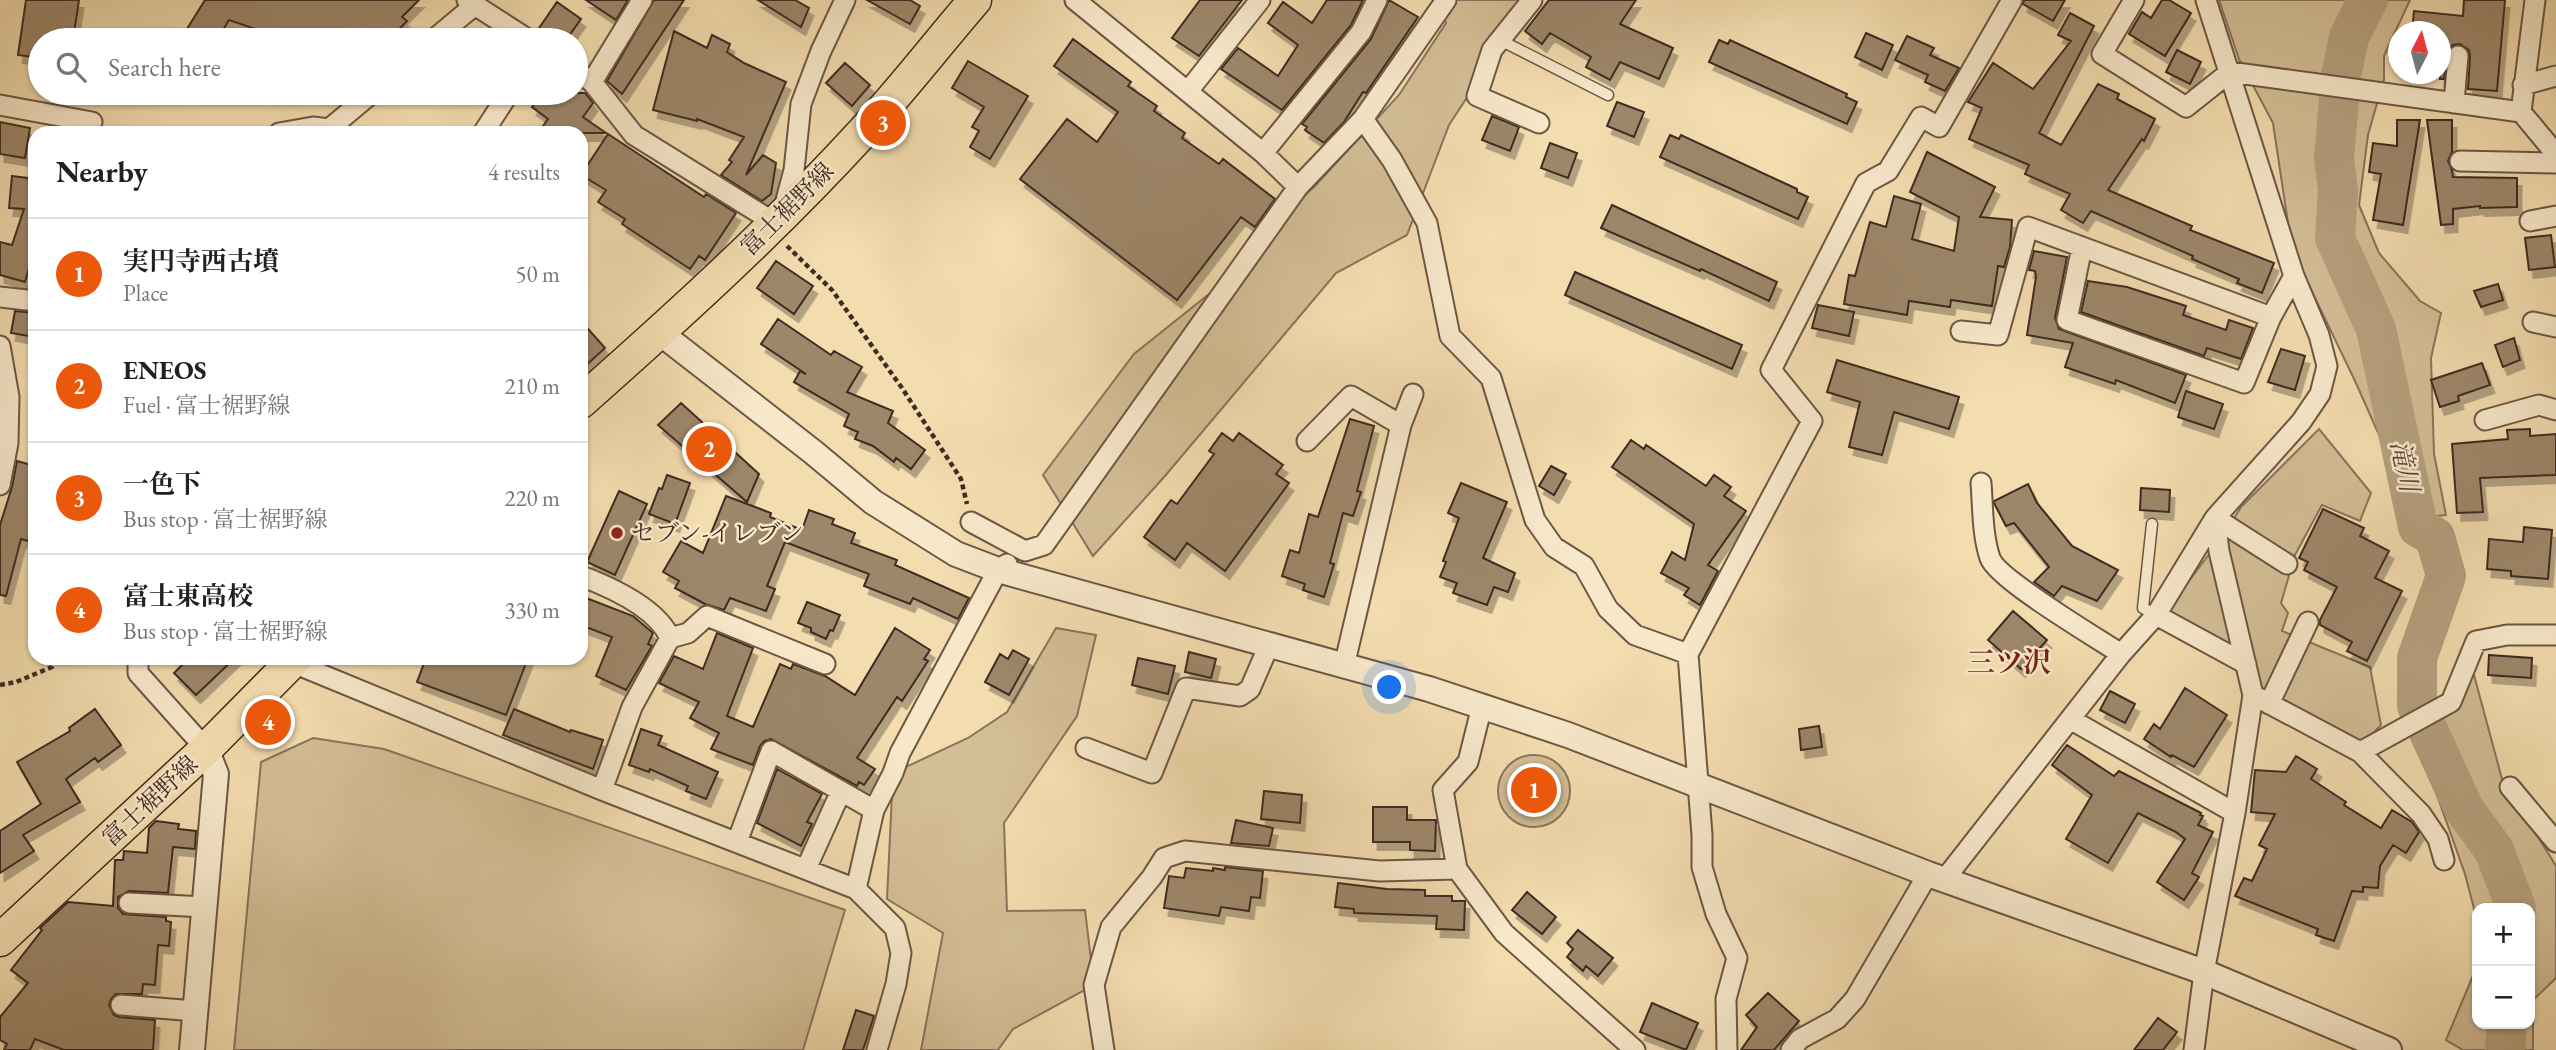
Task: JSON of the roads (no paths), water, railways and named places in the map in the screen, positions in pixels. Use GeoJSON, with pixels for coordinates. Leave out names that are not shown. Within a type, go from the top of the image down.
{"type":"FeatureCollection","features":[{"type":"Feature","properties":{"kind":"main road","name":"富士裾野線"},"geometry":{"type":"LineString","coordinates":[[588,396],[775,222],[862,133],[975,0]]}},
{"type":"Feature","properties":{"kind":"main road","name":"富士裾野線"},"geometry":{"type":"LineString","coordinates":[[0,940],[206,748],[288,665]]}},
{"type":"Feature","properties":{"kind":"street"},"geometry":{"type":"LineString","coordinates":[[588,72],[642,0]]}},
{"type":"Feature","properties":{"kind":"street"},"geometry":{"type":"LineString","coordinates":[[588,82],[634,135],[775,222],[794,170],[801,104],[821,51],[845,0]]}},
{"type":"Feature","properties":{"kind":"street"},"geometry":{"type":"LineString","coordinates":[[1075,0],[1189,90],[1264,153],[1298,187]]}},
{"type":"Feature","properties":{"kind":"street"},"geometry":{"type":"LineString","coordinates":[[1189,90],[1260,0]]}},
{"type":"Feature","properties":{"kind":"street"},"geometry":{"type":"LineString","coordinates":[[1264,153],[1361,32],[1377,0]]}},
{"type":"Feature","properties":{"kind":"street"},"geometry":{"type":"LineString","coordinates":[[856,889],[874,810],[900,753],[998,570],[1025,551],[1044,545],[1298,187],[1363,119],[1446,0]]}},
{"type":"Feature","properties":{"kind":"street"},"geometry":{"type":"LineString","coordinates":[[1532,0],[1492,50],[1478,96],[1539,123]]}},
{"type":"Feature","properties":{"kind":"street"},"geometry":{"type":"LineString","coordinates":[[1727,1050],[1726,999],[1737,958],[1716,914],[1702,867],[1688,654],[1812,421],[1771,370],[1866,183],[1888,171],[1920,117],[1939,127],[2012,0]]}},
{"type":"Feature","properties":{"kind":"street"},"geometry":{"type":"LineString","coordinates":[[2134,0],[2102,54],[2186,107],[2230,72],[2521,112],[2556,154]]}},
{"type":"Feature","properties":{"kind":"street"},"geometry":{"type":"LineString","coordinates":[[1791,1050],[1800,1039],[1837,1019],[1855,999],[1936,877],[2070,719],[2121,653],[2156,615],[2215,518],[2301,422],[2320,394],[2327,366],[2319,335],[2294,276],[2206,0]]}},
{"type":"Feature","properties":{"kind":"street"},"geometry":{"type":"LineString","coordinates":[[2521,112],[2535,0]]}},
{"type":"Feature","properties":{"kind":"street"},"geometry":{"type":"LineString","coordinates":[[445,28],[471,2],[511,28]]}},
{"type":"Feature","properties":{"kind":"street"},"geometry":{"type":"LineString","coordinates":[[2454,103],[2458,56]]}},
{"type":"Feature","properties":{"kind":"street"},"geometry":{"type":"LineString","coordinates":[[2523,85],[2556,76]]}},
{"type":"Feature","properties":{"kind":"street"},"geometry":{"type":"LineString","coordinates":[[0,105],[92,122]]}},
{"type":"Feature","properties":{"kind":"street"},"geometry":{"type":"LineString","coordinates":[[334,126],[358,105]]}},
{"type":"Feature","properties":{"kind":"street"},"geometry":{"type":"LineString","coordinates":[[488,126],[502,105]]}},
{"type":"Feature","properties":{"kind":"street"},"geometry":{"type":"LineString","coordinates":[[1363,119],[1392,160],[1427,223],[1450,336],[1491,377],[1535,520],[1554,547],[1584,566],[1608,610],[1635,635],[1688,654]]}},
{"type":"Feature","properties":{"kind":"street"},"geometry":{"type":"LineString","coordinates":[[2460,161],[2556,163]]}},
{"type":"Feature","properties":{"kind":"street"},"geometry":{"type":"LineString","coordinates":[[2530,221],[2556,216]]}},
{"type":"Feature","properties":{"kind":"street"},"geometry":{"type":"LineString","coordinates":[[1961,331],[1998,335],[2028,227],[2271,317]]}},
{"type":"Feature","properties":{"kind":"street"},"geometry":{"type":"LineString","coordinates":[[2082,247],[2067,320],[2244,383],[2271,317],[2294,276]]}},
{"type":"Feature","properties":{"kind":"street"},"geometry":{"type":"LineString","coordinates":[[0,296],[28,300]]}},
{"type":"Feature","properties":{"kind":"street"},"geometry":{"type":"LineString","coordinates":[[2533,322],[2556,327]]}},
{"type":"Feature","properties":{"kind":"street"},"geometry":{"type":"LineString","coordinates":[[659,332],[873,502],[956,554],[998,570],[1344,666],[1482,706],[1569,735],[1936,877],[2204,972],[2389,1050]]}},
{"type":"Feature","properties":{"kind":"street"},"geometry":{"type":"LineString","coordinates":[[0,346],[9,397],[8,443],[0,485]]}},
{"type":"Feature","properties":{"kind":"street"},"geometry":{"type":"LineString","coordinates":[[1344,666],[1401,425],[1413,394]]}},
{"type":"Feature","properties":{"kind":"street"},"geometry":{"type":"LineString","coordinates":[[1307,441],[1351,396],[1401,425]]}},
{"type":"Feature","properties":{"kind":"street"},"geometry":{"type":"LineString","coordinates":[[2485,420],[2539,405],[2556,410]]}},
{"type":"Feature","properties":{"kind":"street"},"geometry":{"type":"LineString","coordinates":[[1981,482],[1985,535],[1991,561],[2033,598],[2121,653]]}},
{"type":"Feature","properties":{"kind":"street"},"geometry":{"type":"LineString","coordinates":[[2215,518],[2287,564]]}},
{"type":"Feature","properties":{"kind":"street"},"geometry":{"type":"LineString","coordinates":[[2215,518],[2219,551],[2246,664],[2261,700],[2360,752],[2421,814],[2438,839],[2444,860]]}},
{"type":"Feature","properties":{"kind":"street"},"geometry":{"type":"LineString","coordinates":[[971,522],[1025,551]]}},
{"type":"Feature","properties":{"kind":"street"},"geometry":{"type":"LineString","coordinates":[[588,579],[616,589],[665,626],[670,638]]}},
{"type":"Feature","properties":{"kind":"street"},"geometry":{"type":"LineString","coordinates":[[2156,615],[2246,664]]}},
{"type":"Feature","properties":{"kind":"street"},"geometry":{"type":"LineString","coordinates":[[602,790],[632,707],[670,638],[688,633],[707,616],[825,664]]}},
{"type":"Feature","properties":{"kind":"street"},"geometry":{"type":"LineString","coordinates":[[2194,1050],[2204,972],[2235,813],[2261,700],[2308,622]]}},
{"type":"Feature","properties":{"kind":"street"},"geometry":{"type":"LineString","coordinates":[[2360,752],[2451,702],[2476,641],[2507,635],[2556,635]]}},
{"type":"Feature","properties":{"kind":"street"},"geometry":{"type":"LineString","coordinates":[[1086,748],[1152,773],[1186,688],[1240,696],[1250,690],[1269,645]]}},
{"type":"Feature","properties":{"kind":"street"},"geometry":{"type":"LineString","coordinates":[[138,665],[138,673],[206,748],[216,774],[192,1050]]}},
{"type":"Feature","properties":{"kind":"street"},"geometry":{"type":"LineString","coordinates":[[305,665],[602,790],[856,889],[895,928],[901,953],[896,984],[877,1050]]}},
{"type":"Feature","properties":{"kind":"street"},"geometry":{"type":"LineString","coordinates":[[1482,706],[1468,762],[1443,790],[1457,869],[1504,933],[1635,1050]]}},
{"type":"Feature","properties":{"kind":"street"},"geometry":{"type":"LineString","coordinates":[[2070,719],[2235,813]]}},
{"type":"Feature","properties":{"kind":"street"},"geometry":{"type":"LineString","coordinates":[[737,842],[771,751],[874,810]]}},
{"type":"Feature","properties":{"kind":"street"},"geometry":{"type":"LineString","coordinates":[[2510,787],[2556,842]]}},
{"type":"Feature","properties":{"kind":"street"},"geometry":{"type":"LineString","coordinates":[[806,869],[841,790]]}},
{"type":"Feature","properties":{"kind":"street"},"geometry":{"type":"LineString","coordinates":[[1104,1050],[1094,985],[1111,927],[1164,858],[1185,851],[1378,871],[1457,869]]}},
{"type":"Feature","properties":{"kind":"street"},"geometry":{"type":"LineString","coordinates":[[130,903],[204,907]]}},
{"type":"Feature","properties":{"kind":"street"},"geometry":{"type":"LineString","coordinates":[[121,1005],[195,1011]]}},
{"type":"Feature","properties":{"kind":"lane"},"geometry":{"type":"LineString","coordinates":[[1500,40],[1608,95]]}},
{"type":"Feature","properties":{"kind":"lane"},"geometry":{"type":"LineString","coordinates":[[2152,524],[2143,608],[2156,615]]}},
{"type":"Feature","properties":{"kind":"waterway","name":"滝川"},"geometry":{"type":"LineString","coordinates":[[2368,0],[2349,37],[2341,76],[2334,159],[2338,190],[2335,238],[2376,329],[2418,527],[2435,537],[2446,576],[2417,658],[2417,706],[2464,809],[2494,850],[2514,903]]}},
{"type":"Feature","properties":{"kind":"waterway","name":"滝川"},"geometry":{"type":"LineString","coordinates":[[2505,1050],[2507,1029]]}},
{"type":"Feature","properties":{"kind":"place","name":"一色下"},"geometry":{"type":"Point","coordinates":[883,123]}},
{"type":"Feature","properties":{"kind":"place","name":"ENEOS"},"geometry":{"type":"Point","coordinates":[709,449]}},
{"type":"Feature","properties":{"kind":"place","name":"セブン-イレブン"},"geometry":{"type":"Point","coordinates":[617,533]}},
{"type":"Feature","properties":{"kind":"place","name":"富士東高校"},"geometry":{"type":"Point","coordinates":[268,722]}},
{"type":"Feature","properties":{"kind":"place","name":"実円寺西古墳"},"geometry":{"type":"Point","coordinates":[1534,790]}},
{"type":"Feature","properties":{"kind":"district","name":"三ツ沢"},"geometry":{"type":"Point","coordinates":[2009,662]}}]}
